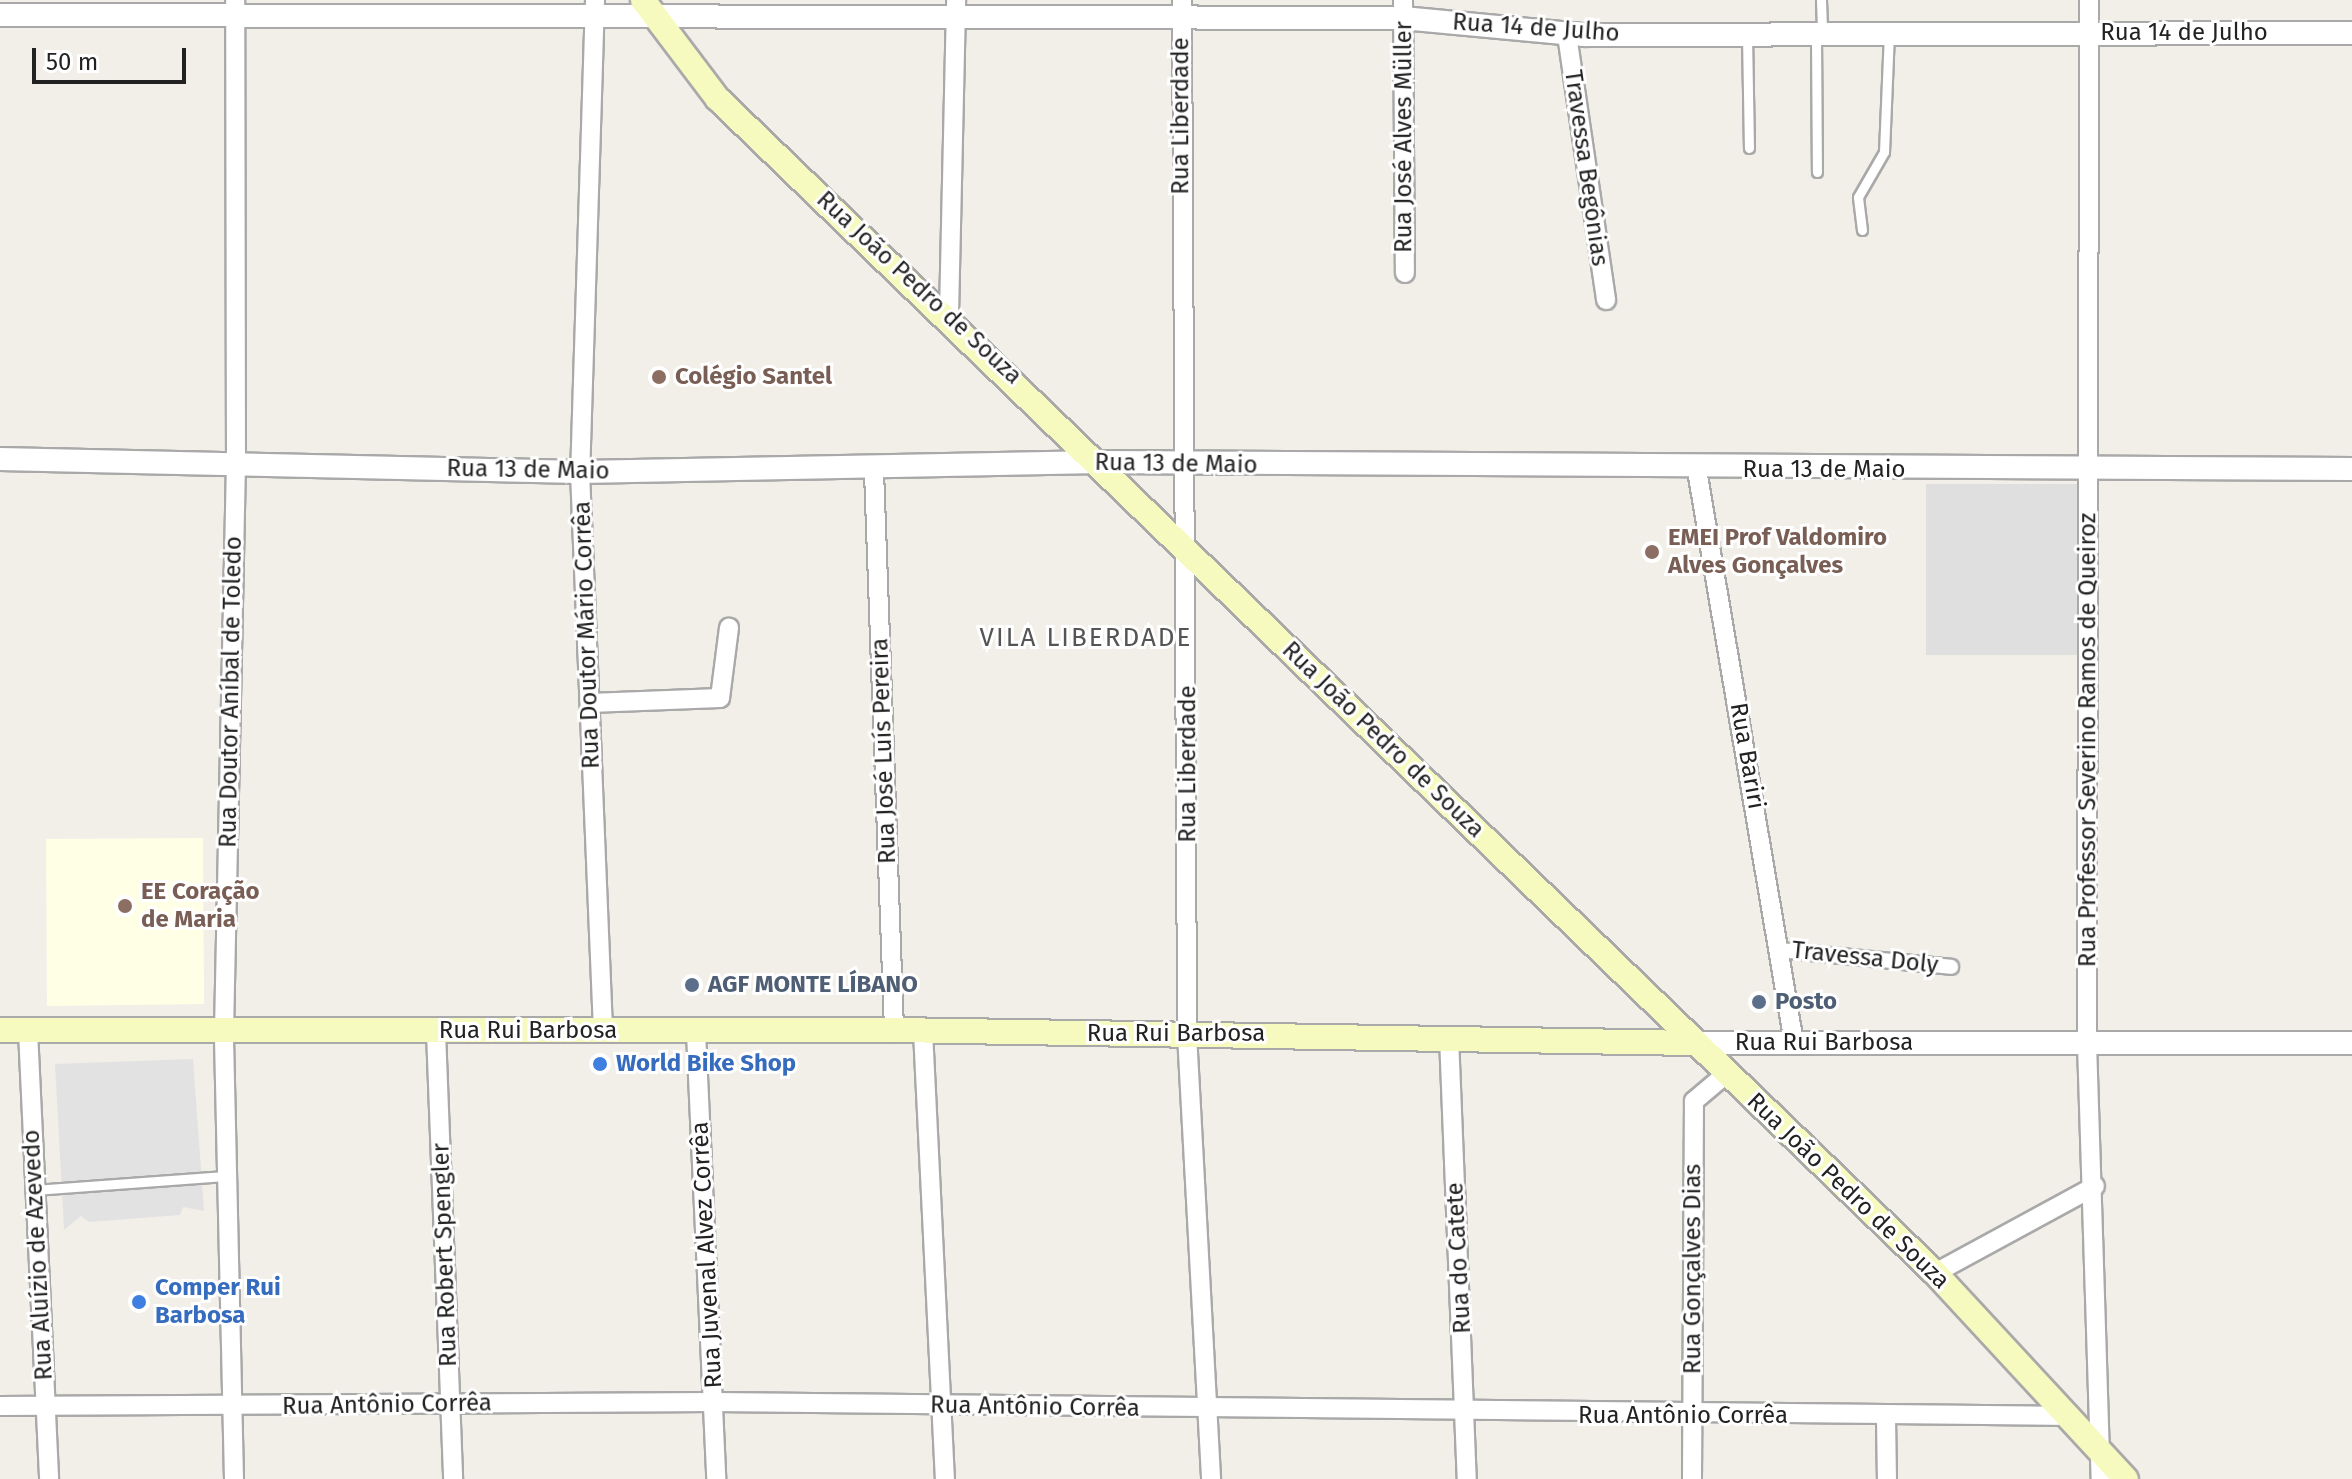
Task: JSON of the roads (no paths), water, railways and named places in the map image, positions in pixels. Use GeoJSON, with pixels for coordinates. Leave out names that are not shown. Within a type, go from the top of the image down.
{"type":"FeatureCollection","features":[{"type":"Feature","properties":{"kind":"main road","name":"Rua João Pedro de Souza"},"geometry":{"type":"LineString","coordinates":[[643,0],[660,18],[718,99],[949,314],[1694,1043],[1935,1273],[2071,1416],[2126,1479]]}},
{"type":"Feature","properties":{"kind":"main road","name":"Rua Rui Barbosa"},"geometry":{"type":"LineString","coordinates":[[0,1030],[894,1030],[1694,1043]]}},
{"type":"Feature","properties":{"kind":"street","name":"Rua Professor Severino Ramos de Queiroz"},"geometry":{"type":"LineString","coordinates":[[2089,0],[2087,1043],[2095,1186],[2101,1479]]}},
{"type":"Feature","properties":{"kind":"street","name":"Rua 14 de Julho"},"geometry":{"type":"LineString","coordinates":[[0,15],[34,8],[595,10],[660,18],[742,10],[1403,9],[1567,35],[2352,33]]}},
{"type":"Feature","properties":{"kind":"street","name":"Rua Doutor Aníbal de Toledo"},"geometry":{"type":"LineString","coordinates":[[234,9],[236,463],[224,1031],[234,1479]]}},
{"type":"Feature","properties":{"kind":"street","name":"Rua José Alves Müller"},"geometry":{"type":"LineString","coordinates":[[1403,9],[1405,273]]}},
{"type":"Feature","properties":{"kind":"street","name":"Rua Doutor Mário Corrêa"},"geometry":{"type":"LineString","coordinates":[[595,10],[580,472],[603,1029]]}},
{"type":"Feature","properties":{"kind":"street"},"geometry":{"type":"LineString","coordinates":[[949,314],[956,10]]}},
{"type":"Feature","properties":{"kind":"street","name":"Rua Liberdade"},"geometry":{"type":"LineString","coordinates":[[1182,10],[1189,550],[1187,1034],[1210,1410],[1211,1479]]}},
{"type":"Feature","properties":{"kind":"street","name":"Travessa Begônias"},"geometry":{"type":"LineString","coordinates":[[1567,35],[1606,300]]}},
{"type":"Feature","properties":{"kind":"street","name":"Rua 13 de Maio"},"geometry":{"type":"LineString","coordinates":[[0,459],[580,472],[874,471],[1101,462],[1697,470],[2352,469]]}},
{"type":"Feature","properties":{"kind":"street","name":"Rua Bariri"},"geometry":{"type":"LineString","coordinates":[[1697,470],[1794,1043]]}},
{"type":"Feature","properties":{"kind":"street","name":"Rua José Luís Pereira"},"geometry":{"type":"LineString","coordinates":[[874,471],[894,1030]]}},
{"type":"Feature","properties":{"kind":"street"},"geometry":{"type":"LineString","coordinates":[[590,703],[720,698],[729,628]]}},
{"type":"Feature","properties":{"kind":"street","name":"Travessa Doly"},"geometry":{"type":"LineString","coordinates":[[1779,950],[1951,967]]}},
{"type":"Feature","properties":{"kind":"street","name":"Rua Aluízio de Azevedo"},"geometry":{"type":"LineString","coordinates":[[28,1031],[49,1479]]}},
{"type":"Feature","properties":{"kind":"street"},"geometry":{"type":"LineString","coordinates":[[923,1031],[945,1479]]}},
{"type":"Feature","properties":{"kind":"street","name":"Rua Robert Spengler"},"geometry":{"type":"LineString","coordinates":[[436,1032],[453,1479]]}},
{"type":"Feature","properties":{"kind":"street","name":"Rua Juvenal Alvez Corrêa"},"geometry":{"type":"LineString","coordinates":[[696,1032],[716,1479]]}},
{"type":"Feature","properties":{"kind":"street","name":"Rua do Catete"},"geometry":{"type":"LineString","coordinates":[[1449,1037],[1467,1479]]}},
{"type":"Feature","properties":{"kind":"street","name":"Rua Rui Barbosa"},"geometry":{"type":"LineString","coordinates":[[1694,1043],[2352,1043]]}},
{"type":"Feature","properties":{"kind":"street","name":"Rua Gonçalves Dias"},"geometry":{"type":"LineString","coordinates":[[1692,1479],[1694,1101],[1726,1074]]}},
{"type":"Feature","properties":{"kind":"street"},"geometry":{"type":"LineString","coordinates":[[1935,1273],[2095,1186]]}},
{"type":"Feature","properties":{"kind":"street","name":"Rua Antônio Corrêa"},"geometry":{"type":"LineString","coordinates":[[0,1406],[232,1408],[714,1402],[1466,1415],[2071,1416]]}},
{"type":"Feature","properties":{"kind":"street"},"geometry":{"type":"LineString","coordinates":[[1886,1418],[1887,1479]]}},
{"type":"Feature","properties":{"kind":"lane"},"geometry":{"type":"LineString","coordinates":[[1817,172],[1821,0]]}},
{"type":"Feature","properties":{"kind":"lane"},"geometry":{"type":"LineString","coordinates":[[1747,34],[1749,148]]}},
{"type":"Feature","properties":{"kind":"lane"},"geometry":{"type":"LineString","coordinates":[[1862,230],[1858,197],[1884,152],[1889,34]]}},
{"type":"Feature","properties":{"kind":"lane"},"geometry":{"type":"LineString","coordinates":[[35,1190],[227,1176]]}},
{"type":"Feature","properties":{"kind":"place","name":"Colégio Santel"},"geometry":{"type":"Point","coordinates":[659,377]}},
{"type":"Feature","properties":{"kind":"place","name":"EMEI Prof Valdomiro Alves Gonçalves"},"geometry":{"type":"Point","coordinates":[1652,552]}},
{"type":"Feature","properties":{"kind":"place","name":"EE Coração de Maria"},"geometry":{"type":"Point","coordinates":[125,906]}},
{"type":"Feature","properties":{"kind":"place","name":"AGF MONTE LÍBANO"},"geometry":{"type":"Point","coordinates":[692,985]}},
{"type":"Feature","properties":{"kind":"place","name":"Posto"},"geometry":{"type":"Point","coordinates":[1759,1002]}},
{"type":"Feature","properties":{"kind":"place","name":"World Bike Shop"},"geometry":{"type":"Point","coordinates":[600,1064]}},
{"type":"Feature","properties":{"kind":"place","name":"Comper Rui Barbosa"},"geometry":{"type":"Point","coordinates":[139,1302]}},
{"type":"Feature","properties":{"kind":"district","name":"VILA LIBERDADE"},"geometry":{"type":"Point","coordinates":[1086,638]}}]}
